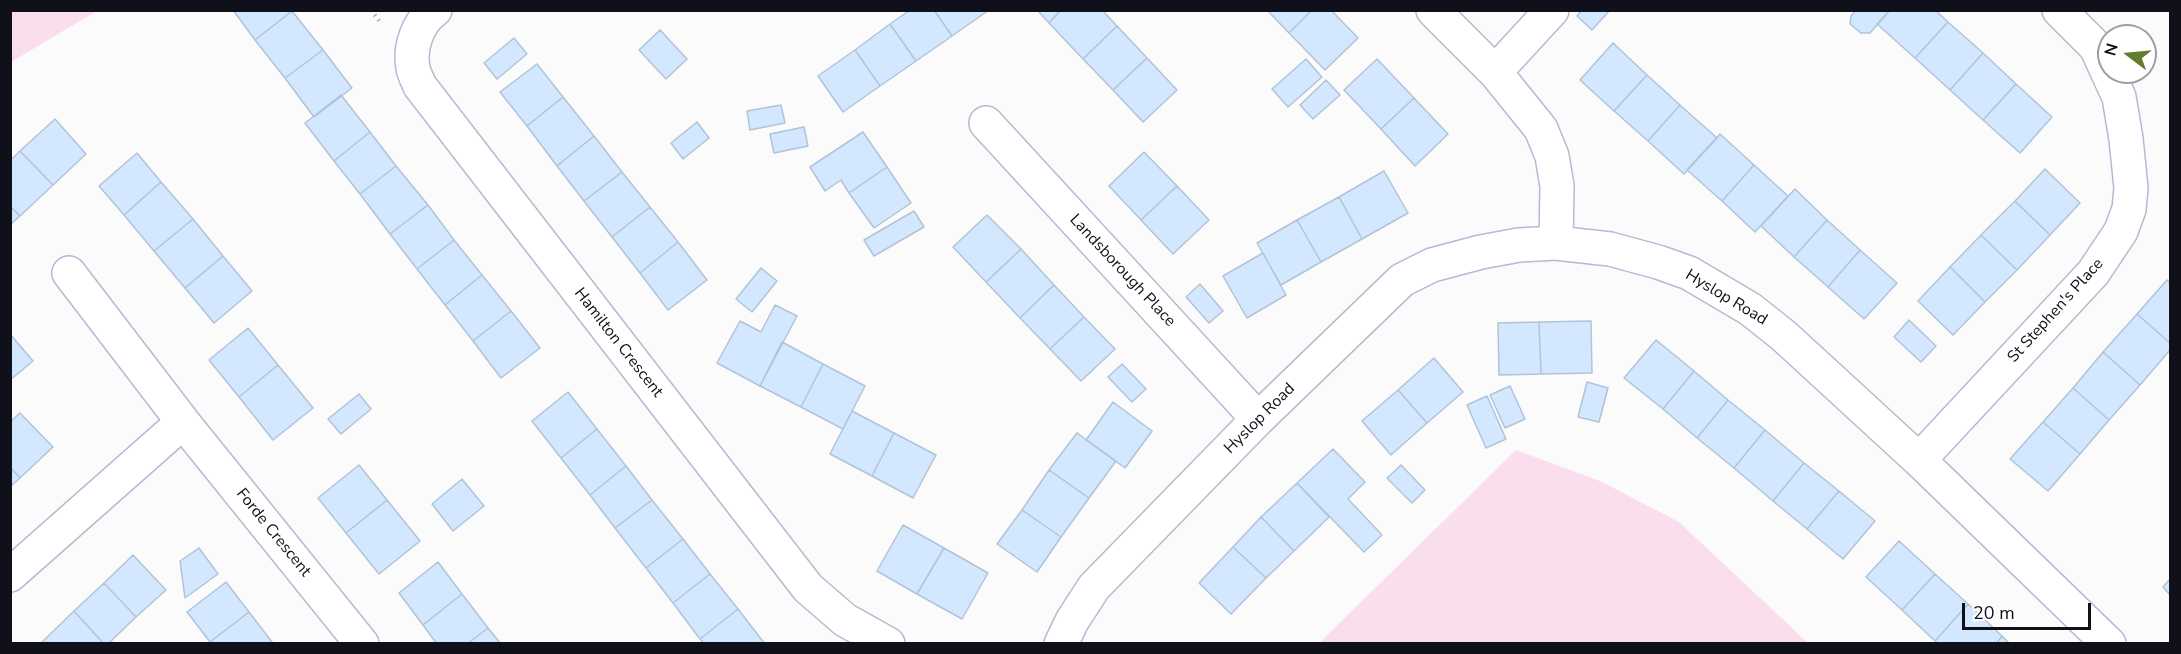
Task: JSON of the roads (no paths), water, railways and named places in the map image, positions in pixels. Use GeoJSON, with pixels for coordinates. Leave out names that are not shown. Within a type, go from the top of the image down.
{"type":"FeatureCollection","features":[{"type":"Feature","properties":{"kind":"street","name":"Hamilton Crescent"},"geometry":{"type":"LineString","coordinates":[[435,10],[427,16],[417,32],[413,49],[413,68],[420,86],[808,588],[845,620],[888,644]]}},
{"type":"Feature","properties":{"kind":"street"},"geometry":{"type":"LineString","coordinates":[[1433,10],[1495,72],[1541,129],[1552,156],[1557,186],[1556,243]]}},
{"type":"Feature","properties":{"kind":"street"},"geometry":{"type":"LineString","coordinates":[[1495,72],[1552,10]]}},
{"type":"Feature","properties":{"kind":"street","name":"St Stephen's Place"},"geometry":{"type":"LineString","coordinates":[[1919,460],[2093,273],[2121,231],[2129,209],[2131,188],[2119,97],[2096,47],[2059,10]]}},
{"type":"Feature","properties":{"kind":"street","name":"Landsborough Place"},"geometry":{"type":"LineString","coordinates":[[986,123],[1258,419]]}},
{"type":"Feature","properties":{"kind":"street","name":"Hyslop Road"},"geometry":{"type":"LineString","coordinates":[[1061,644],[1072,621],[1094,587],[1258,419],[1402,280],[1432,265],[1481,252],[1519,245],[1556,243],[1610,249],[1658,262],[1689,273],[1750,309],[1784,336],[1919,460],[2109,644]]}},
{"type":"Feature","properties":{"kind":"street","name":"Forde Crescent"},"geometry":{"type":"LineString","coordinates":[[69,273],[183,422],[362,644]]}},
{"type":"Feature","properties":{"kind":"street"},"geometry":{"type":"LineString","coordinates":[[10,575],[183,422]]}}]}
